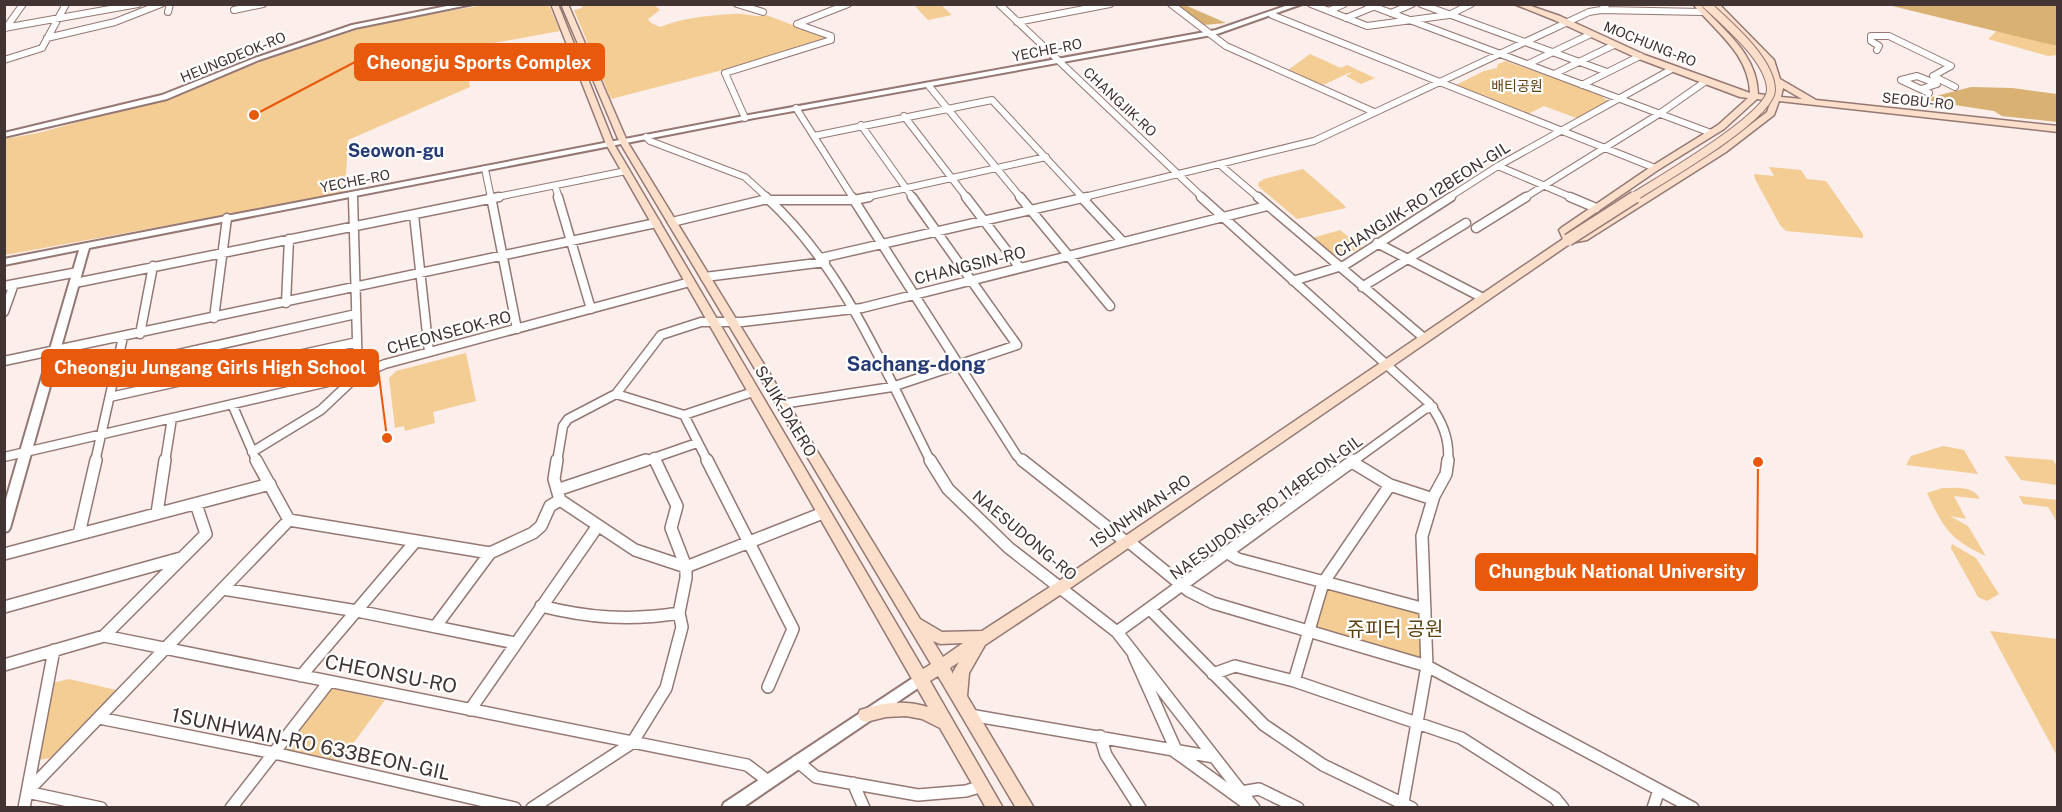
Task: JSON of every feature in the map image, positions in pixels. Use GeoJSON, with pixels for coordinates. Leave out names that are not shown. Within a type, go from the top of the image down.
{"type":"FeatureCollection","features":[{"type":"Feature","properties":{"kind":"main road","name":"SAJIK-DAERO"},"geometry":{"type":"LineString","coordinates":[[554,4],[617,138],[705,277],[753,392],[995,807]]}},
{"type":"Feature","properties":{"kind":"main road","name":"SAJIK-DAERO"},"geometry":{"type":"LineString","coordinates":[[564,4],[617,138],[626,171],[656,224],[690,282],[722,321],[782,404],[1026,807]]}},
{"type":"Feature","properties":{"kind":"main road","name":"MOCHUNG-RO"},"geometry":{"type":"LineString","coordinates":[[1517,4],[1568,23],[1672,69],[1754,97],[1776,100]]}},
{"type":"Feature","properties":{"kind":"main road"},"geometry":{"type":"LineString","coordinates":[[1568,240],[1731,134],[1766,104],[1771,90],[1754,50],[1704,8],[1696,4]]}},
{"type":"Feature","properties":{"kind":"main road"},"geometry":{"type":"LineString","coordinates":[[1568,240],[1583,238],[1723,150],[1771,113],[1779,89],[1771,62],[1714,4]]}},
{"type":"Feature","properties":{"kind":"main road"},"geometry":{"type":"LineString","coordinates":[[1568,240],[1564,230],[1711,133],[1744,108],[1754,97],[1754,83],[1749,64],[1737,46],[1704,8]]}},
{"type":"Feature","properties":{"kind":"main road"},"geometry":{"type":"LineString","coordinates":[[1706,81],[1737,98],[1744,108]]}},
{"type":"Feature","properties":{"kind":"main road"},"geometry":{"type":"LineString","coordinates":[[1777,81],[1818,104]]}},
{"type":"Feature","properties":{"kind":"main road"},"geometry":{"type":"LineString","coordinates":[[1722,87],[1741,90],[1754,83]]}},
{"type":"Feature","properties":{"kind":"main road","name":"SEOBU-RO"},"geometry":{"type":"LineString","coordinates":[[1776,100],[2058,129]]}},
{"type":"Feature","properties":{"kind":"main road","name":"1SUNHWAN-RO"},"geometry":{"type":"LineString","coordinates":[[919,680],[1061,587],[1568,240]]}},
{"type":"Feature","properties":{"kind":"main road"},"geometry":{"type":"LineString","coordinates":[[914,622],[940,638],[984,636]]}},
{"type":"Feature","properties":{"kind":"main road"},"geometry":{"type":"LineString","coordinates":[[959,697],[959,681],[964,663],[984,636]]}},
{"type":"Feature","properties":{"kind":"main road"},"geometry":{"type":"LineString","coordinates":[[866,715],[893,709],[919,711],[933,715],[952,735]]}},
{"type":"Feature","properties":{"kind":"street"},"geometry":{"type":"LineString","coordinates":[[5,28],[23,4]]}},
{"type":"Feature","properties":{"kind":"street"},"geometry":{"type":"LineString","coordinates":[[4,60],[40,50],[66,4]]}},
{"type":"Feature","properties":{"kind":"street"},"geometry":{"type":"LineString","coordinates":[[5,28],[112,6],[138,4]]}},
{"type":"Feature","properties":{"kind":"street"},"geometry":{"type":"LineString","coordinates":[[47,38],[116,22],[161,4]]}},
{"type":"Feature","properties":{"kind":"street"},"geometry":{"type":"LineString","coordinates":[[168,12],[170,4]]}},
{"type":"Feature","properties":{"kind":"street"},"geometry":{"type":"LineString","coordinates":[[234,10],[263,4]]}},
{"type":"Feature","properties":{"kind":"street","name":"HEUNGDEOK-RO"},"geometry":{"type":"LineString","coordinates":[[4,135],[164,97],[257,59],[354,26],[470,4]]}},
{"type":"Feature","properties":{"kind":"street"},"geometry":{"type":"LineString","coordinates":[[737,4],[763,12]]}},
{"type":"Feature","properties":{"kind":"street"},"geometry":{"type":"LineString","coordinates":[[752,8],[761,4]]}},
{"type":"Feature","properties":{"kind":"street"},"geometry":{"type":"LineString","coordinates":[[745,118],[725,73],[831,40],[831,36],[797,24],[848,4]]}},
{"type":"Feature","properties":{"kind":"street","name":"CHANGJIK-RO"},"geometry":{"type":"LineString","coordinates":[[999,4],[1223,217],[1395,374],[1426,397],[1433,407]]}},
{"type":"Feature","properties":{"kind":"street"},"geometry":{"type":"LineString","coordinates":[[1017,22],[1110,4]]}},
{"type":"Feature","properties":{"kind":"street"},"geometry":{"type":"LineString","coordinates":[[1171,4],[1226,46],[1374,112]]}},
{"type":"Feature","properties":{"kind":"street","name":"YECHE-RO"},"geometry":{"type":"LineString","coordinates":[[4,261],[485,170],[617,138],[646,137],[1209,34],[1272,15],[1299,4]]}},
{"type":"Feature","properties":{"kind":"street"},"geometry":{"type":"LineString","coordinates":[[1311,4],[1368,26],[1449,15],[1471,4]]}},
{"type":"Feature","properties":{"kind":"street"},"geometry":{"type":"LineString","coordinates":[[1329,11],[1344,4]]}},
{"type":"Feature","properties":{"kind":"street"},"geometry":{"type":"LineString","coordinates":[[1391,13],[1412,4]]}},
{"type":"Feature","properties":{"kind":"street"},"geometry":{"type":"LineString","coordinates":[[1421,4],[1608,72]]}},
{"type":"Feature","properties":{"kind":"street"},"geometry":{"type":"LineString","coordinates":[[1601,10],[1607,4]]}},
{"type":"Feature","properties":{"kind":"street"},"geometry":{"type":"LineString","coordinates":[[1346,18],[1373,5],[1711,133]]}},
{"type":"Feature","properties":{"kind":"street"},"geometry":{"type":"LineString","coordinates":[[705,277],[823,260],[1314,141],[1439,81],[1501,55],[1588,12],[1704,8]]}},
{"type":"Feature","properties":{"kind":"street"},"geometry":{"type":"LineString","coordinates":[[1272,15],[1655,168]]}},
{"type":"Feature","properties":{"kind":"street"},"geometry":{"type":"LineString","coordinates":[[1528,64],[1591,34]]}},
{"type":"Feature","properties":{"kind":"street"},"geometry":{"type":"LineString","coordinates":[[1877,50],[1879,46],[1871,41],[1871,36],[1881,34],[1898,40],[1951,66],[1933,76],[1955,87]]}},
{"type":"Feature","properties":{"kind":"street"},"geometry":{"type":"LineString","coordinates":[[1554,74],[1614,45]]}},
{"type":"Feature","properties":{"kind":"street"},"geometry":{"type":"LineString","coordinates":[[1582,85],[1640,56]]}},
{"type":"Feature","properties":{"kind":"street","name":"CHANGJIK-RO 12BEON-GIL"},"geometry":{"type":"LineString","coordinates":[[1293,281],[1339,267],[1498,166],[1672,69]]}},
{"type":"Feature","properties":{"kind":"street"},"geometry":{"type":"LineString","coordinates":[[1921,89],[1937,84],[1917,76],[1901,80],[1929,93]]}},
{"type":"Feature","properties":{"kind":"street"},"geometry":{"type":"LineString","coordinates":[[1476,228],[1606,148],[1706,81]]}},
{"type":"Feature","properties":{"kind":"street"},"geometry":{"type":"LineString","coordinates":[[929,86],[1110,306]]}},
{"type":"Feature","properties":{"kind":"street"},"geometry":{"type":"LineString","coordinates":[[814,136],[992,100],[1084,197],[1123,242]]}},
{"type":"Feature","properties":{"kind":"street"},"geometry":{"type":"LineString","coordinates":[[796,108],[957,365],[1017,456],[1127,542],[1184,586],[1213,603],[1427,666],[1692,807]]}},
{"type":"Feature","properties":{"kind":"street"},"geometry":{"type":"LineString","coordinates":[[904,116],[1020,268]]}},
{"type":"Feature","properties":{"kind":"street"},"geometry":{"type":"LineString","coordinates":[[782,404],[892,387],[1017,345],[861,125]]}},
{"type":"Feature","properties":{"kind":"street"},"geometry":{"type":"LineString","coordinates":[[617,138],[646,137]]}},
{"type":"Feature","properties":{"kind":"street","name":"NAESUDONG-RO"},"geometry":{"type":"LineString","coordinates":[[646,137],[650,141],[737,173],[770,200],[823,260],[853,308],[939,478],[1010,548],[1128,643],[1253,807]]}},
{"type":"Feature","properties":{"kind":"street"},"geometry":{"type":"LineString","coordinates":[[672,222],[763,200],[854,200],[1046,158]]}},
{"type":"Feature","properties":{"kind":"street"},"geometry":{"type":"LineString","coordinates":[[1220,164],[1424,338]]}},
{"type":"Feature","properties":{"kind":"street"},"geometry":{"type":"LineString","coordinates":[[1498,166],[1596,208]]}},
{"type":"Feature","properties":{"kind":"street"},"geometry":{"type":"LineString","coordinates":[[485,170],[517,329]]}},
{"type":"Feature","properties":{"kind":"street"},"geometry":{"type":"LineString","coordinates":[[4,286],[153,266],[626,171]]}},
{"type":"Feature","properties":{"kind":"street"},"geometry":{"type":"LineString","coordinates":[[555,186],[591,309]]}},
{"type":"Feature","properties":{"kind":"street"},"geometry":{"type":"LineString","coordinates":[[252,452],[321,410],[358,375],[353,195]]}},
{"type":"Feature","properties":{"kind":"street"},"geometry":{"type":"LineString","coordinates":[[1223,217],[1268,206]]}},
{"type":"Feature","properties":{"kind":"street"},"geometry":{"type":"LineString","coordinates":[[414,214],[429,352]]}},
{"type":"Feature","properties":{"kind":"street","name":"CHANGSIN-RO"},"geometry":{"type":"LineString","coordinates":[[616,394],[661,335],[722,321],[853,308],[1223,217]]}},
{"type":"Feature","properties":{"kind":"street"},"geometry":{"type":"LineString","coordinates":[[214,318],[227,219]]}},
{"type":"Feature","properties":{"kind":"street"},"geometry":{"type":"LineString","coordinates":[[1362,287],[1466,223]]}},
{"type":"Feature","properties":{"kind":"street"},"geometry":{"type":"LineString","coordinates":[[4,361],[656,224]]}},
{"type":"Feature","properties":{"kind":"street"},"geometry":{"type":"LineString","coordinates":[[286,303],[289,239]]}},
{"type":"Feature","properties":{"kind":"street"},"geometry":{"type":"LineString","coordinates":[[1377,243],[1483,298]]}},
{"type":"Feature","properties":{"kind":"street"},"geometry":{"type":"LineString","coordinates":[[4,528],[9,494],[27,452],[85,246]]}},
{"type":"Feature","properties":{"kind":"street"},"geometry":{"type":"LineString","coordinates":[[140,334],[153,266]]}},
{"type":"Feature","properties":{"kind":"street","name":"CHEONSEOK-RO"},"geometry":{"type":"LineString","coordinates":[[4,457],[358,375],[429,352],[690,282]]}},
{"type":"Feature","properties":{"kind":"street"},"geometry":{"type":"LineString","coordinates":[[5,310],[14,284]]}},
{"type":"Feature","properties":{"kind":"street"},"geometry":{"type":"LineString","coordinates":[[116,368],[356,314]]}},
{"type":"Feature","properties":{"kind":"street"},"geometry":{"type":"LineString","coordinates":[[79,534],[123,337]]}},
{"type":"Feature","properties":{"kind":"street"},"geometry":{"type":"LineString","coordinates":[[110,398],[357,342]]}},
{"type":"Feature","properties":{"kind":"street"},"geometry":{"type":"LineString","coordinates":[[753,392],[684,415],[616,394],[568,419],[563,426],[554,479],[558,495],[597,527],[651,558],[674,562],[686,567],[823,513]]}},
{"type":"Feature","properties":{"kind":"street"},"geometry":{"type":"LineString","coordinates":[[232,404],[252,452],[289,520]]}},
{"type":"Feature","properties":{"kind":"street"},"geometry":{"type":"LineString","coordinates":[[1150,609],[1264,725],[1323,765],[1406,807],[1427,666],[1422,536],[1431,517],[1433,500],[1447,472],[1448,442],[1444,427],[1433,407]]}},
{"type":"Feature","properties":{"kind":"street","name":"NAESUDONG-RO 114BEON-GIL"},"geometry":{"type":"LineString","coordinates":[[1117,632],[1184,586],[1425,409],[1433,407]]}},
{"type":"Feature","properties":{"kind":"street"},"geometry":{"type":"LineString","coordinates":[[684,415],[793,629],[768,687]]}},
{"type":"Feature","properties":{"kind":"street"},"geometry":{"type":"LineString","coordinates":[[157,513],[172,418]]}},
{"type":"Feature","properties":{"kind":"street"},"geometry":{"type":"LineString","coordinates":[[435,627],[490,553],[533,533],[541,526],[558,495],[654,457],[697,443]]}},
{"type":"Feature","properties":{"kind":"street"},"geometry":{"type":"LineString","coordinates":[[532,807],[632,743],[666,688],[682,627],[679,613],[687,578],[686,567],[670,528],[677,506],[654,457]]}},
{"type":"Feature","properties":{"kind":"street"},"geometry":{"type":"LineString","coordinates":[[1352,462],[1390,485],[1433,500]]}},
{"type":"Feature","properties":{"kind":"street"},"geometry":{"type":"LineString","coordinates":[[4,554],[270,484]]}},
{"type":"Feature","properties":{"kind":"street"},"geometry":{"type":"LineString","coordinates":[[1294,681],[1323,583],[1390,485]]}},
{"type":"Feature","properties":{"kind":"street"},"geometry":{"type":"LineString","coordinates":[[105,636],[206,534],[196,504]]}},
{"type":"Feature","properties":{"kind":"street"},"geometry":{"type":"LineString","coordinates":[[289,520],[490,553]]}},
{"type":"Feature","properties":{"kind":"street"},"geometry":{"type":"LineString","coordinates":[[27,792],[289,520]]}},
{"type":"Feature","properties":{"kind":"street"},"geometry":{"type":"LineString","coordinates":[[470,710],[597,527]]}},
{"type":"Feature","properties":{"kind":"street"},"geometry":{"type":"LineString","coordinates":[[301,676],[415,542]]}},
{"type":"Feature","properties":{"kind":"street"},"geometry":{"type":"LineString","coordinates":[[1228,553],[1238,559],[1425,609]]}},
{"type":"Feature","properties":{"kind":"street"},"geometry":{"type":"LineString","coordinates":[[4,607],[181,558]]}},
{"type":"Feature","properties":{"kind":"street"},"geometry":{"type":"LineString","coordinates":[[223,589],[357,611],[515,643]]}},
{"type":"Feature","properties":{"kind":"street"},"geometry":{"type":"LineString","coordinates":[[541,606],[598,620],[650,619],[679,613]]}},
{"type":"Feature","properties":{"kind":"street","name":"CHEONSU-RO"},"geometry":{"type":"LineString","coordinates":[[4,665],[105,636],[164,650],[747,765],[768,781]]}},
{"type":"Feature","properties":{"kind":"street"},"geometry":{"type":"LineString","coordinates":[[1128,643],[1173,749],[1253,807]]}},
{"type":"Feature","properties":{"kind":"street"},"geometry":{"type":"LineString","coordinates":[[24,807],[54,650]]}},
{"type":"Feature","properties":{"kind":"street"},"geometry":{"type":"LineString","coordinates":[[1213,674],[1235,666],[1294,681],[1461,738],[1556,798],[1563,807]]}},
{"type":"Feature","properties":{"kind":"street","name":"1SUNHWAN-RO"},"geometry":{"type":"LineString","coordinates":[[729,807],[919,680]]}},
{"type":"Feature","properties":{"kind":"street"},"geometry":{"type":"LineString","coordinates":[[231,807],[329,682]]}},
{"type":"Feature","properties":{"kind":"street"},"geometry":{"type":"LineString","coordinates":[[970,715],[1214,757]]}},
{"type":"Feature","properties":{"kind":"street","name":"1SUNHWAN-RO 633BEON-GIL"},"geometry":{"type":"LineString","coordinates":[[99,718],[274,753],[515,807]]}},
{"type":"Feature","properties":{"kind":"street"},"geometry":{"type":"LineString","coordinates":[[1100,736],[1106,755],[1140,807]]}},
{"type":"Feature","properties":{"kind":"street"},"geometry":{"type":"LineString","coordinates":[[797,761],[816,777],[918,795],[966,791],[982,786]]}},
{"type":"Feature","properties":{"kind":"street"},"geometry":{"type":"LineString","coordinates":[[853,783],[864,807]]}},
{"type":"Feature","properties":{"kind":"street"},"geometry":{"type":"LineString","coordinates":[[1241,792],[1259,789],[1298,807]]}},
{"type":"Feature","properties":{"kind":"street"},"geometry":{"type":"LineString","coordinates":[[1653,807],[1659,790]]}},
{"type":"Feature","properties":{"kind":"street"},"geometry":{"type":"LineString","coordinates":[[27,792],[101,807]]}},
{"type":"Feature","properties":{"kind":"green space"},"geometry":{"type":"Polygon","coordinates":[[[484,5],[549,5],[560,31],[483,45],[465,52],[470,87],[348,140],[345,193],[5,255],[5,139],[38,133],[169,97],[283,53],[375,24],[484,5]]]}},
{"type":"Feature","properties":{"kind":"green space"},"geometry":{"type":"Polygon","coordinates":[[[582,5],[655,5],[660,10],[648,19],[660,27],[677,21],[706,16],[766,15],[827,38],[719,71],[611,99],[574,10],[582,8],[582,5]]]}},
{"type":"Feature","properties":{"kind":"green space"},"geometry":{"type":"Polygon","coordinates":[[[914,5],[941,5],[952,15],[928,20],[914,5]]]}},
{"type":"Feature","properties":{"kind":"green space"},"geometry":{"type":"Polygon","coordinates":[[[1998,30],[2057,46],[2057,55],[2048,56],[1988,39],[1998,30]]]}},
{"type":"Feature","properties":{"kind":"green space"},"geometry":{"type":"Polygon","coordinates":[[[1310,54],[1341,68],[1347,65],[1375,78],[1361,84],[1346,76],[1351,72],[1323,85],[1288,70],[1310,54]]]}},
{"type":"Feature","properties":{"kind":"green space","name":"배티공원"},"geometry":{"type":"Polygon","coordinates":[[[1506,61],[1600,95],[1608,101],[1579,119],[1544,106],[1526,115],[1456,85],[1484,71],[1497,68],[1498,64],[1506,61]]]}},
{"type":"Feature","properties":{"kind":"green space"},"geometry":{"type":"Polygon","coordinates":[[[1769,167],[1801,170],[1807,179],[1826,181],[1863,234],[1863,238],[1786,231],[1780,225],[1755,179],[1754,174],[1774,176],[1769,167]]]}},
{"type":"Feature","properties":{"kind":"green space"},"geometry":{"type":"Polygon","coordinates":[[[1303,169],[1346,208],[1297,219],[1258,186],[1259,182],[1264,179],[1303,169]]]}},
{"type":"Feature","properties":{"kind":"green space"},"geometry":{"type":"Polygon","coordinates":[[[1340,230],[1363,248],[1332,257],[1309,239],[1340,230]]]}},
{"type":"Feature","properties":{"kind":"green space"},"geometry":{"type":"Polygon","coordinates":[[[351,346],[353,369],[349,373],[302,384],[304,355],[351,346]]]}},
{"type":"Feature","properties":{"kind":"green space"},"geometry":{"type":"Polygon","coordinates":[[[466,353],[476,401],[433,412],[435,423],[405,431],[404,426],[395,428],[389,378],[396,371],[466,353]]]}},
{"type":"Feature","properties":{"kind":"green space"},"geometry":{"type":"Polygon","coordinates":[[[1943,446],[1964,450],[1978,474],[1906,465],[1911,456],[1943,446]]]}},
{"type":"Feature","properties":{"kind":"green space"},"geometry":{"type":"Polygon","coordinates":[[[2004,456],[2053,460],[2057,466],[2057,485],[2021,480],[2004,456]]]}},
{"type":"Feature","properties":{"kind":"green space"},"geometry":{"type":"Polygon","coordinates":[[[1942,488],[1968,489],[1980,499],[1954,496],[1966,519],[1950,516],[1968,526],[1986,556],[1964,544],[1943,524],[1927,493],[1942,488]]]}},
{"type":"Feature","properties":{"kind":"green space"},"geometry":{"type":"Polygon","coordinates":[[[2019,496],[2057,500],[2057,522],[2048,507],[2023,504],[2019,496]]]}},
{"type":"Feature","properties":{"kind":"green space"},"geometry":{"type":"Polygon","coordinates":[[[1952,544],[1976,558],[1999,594],[1987,601],[1978,597],[1951,548],[1952,544]]]}},
{"type":"Feature","properties":{"kind":"green space","name":"쥬피터 공원"},"geometry":{"type":"Polygon","coordinates":[[[1326,588],[1420,612],[1420,660],[1313,629],[1326,588]]]}},
{"type":"Feature","properties":{"kind":"green space"},"geometry":{"type":"Polygon","coordinates":[[[1990,631],[2057,639],[2057,756],[1990,631]]]}},
{"type":"Feature","properties":{"kind":"green space"},"geometry":{"type":"Polygon","coordinates":[[[69,679],[116,690],[50,758],[39,760],[52,683],[69,679]]]}},
{"type":"Feature","properties":{"kind":"green space"},"geometry":{"type":"Polygon","coordinates":[[[332,688],[385,700],[338,764],[287,751],[285,745],[327,691],[332,688]]]}},
{"type":"Feature","properties":{"kind":"shaded area"},"geometry":{"type":"Polygon","coordinates":[[[1176,5],[1185,5],[1226,23],[1204,25],[1176,5]]]}},
{"type":"Feature","properties":{"kind":"shaded area"},"geometry":{"type":"Polygon","coordinates":[[[1888,5],[2057,5],[2057,46],[1888,5]]]}},
{"type":"Feature","properties":{"kind":"shaded area"},"geometry":{"type":"Polygon","coordinates":[[[1971,87],[2012,88],[2057,94],[2057,122],[2002,116],[1994,111],[1955,105],[1934,109],[1929,104],[1932,97],[1971,87]]]}},
{"type":"Feature","properties":{"kind":"place","name":"Cheongju Sports Complex"},"geometry":{"type":"Point","coordinates":[254,115]}},
{"type":"Feature","properties":{"kind":"place","name":"Cheongju Jungang Girls High School"},"geometry":{"type":"Point","coordinates":[387,438]}},
{"type":"Feature","properties":{"kind":"place","name":"Chungbuk National University"},"geometry":{"type":"Point","coordinates":[1758,462]}},
{"type":"Feature","properties":{"kind":"district","name":"Seowon-gu"},"geometry":{"type":"Point","coordinates":[396,151]}},
{"type":"Feature","properties":{"kind":"district","name":"Sachang-dong"},"geometry":{"type":"Point","coordinates":[916,364]}}]}
